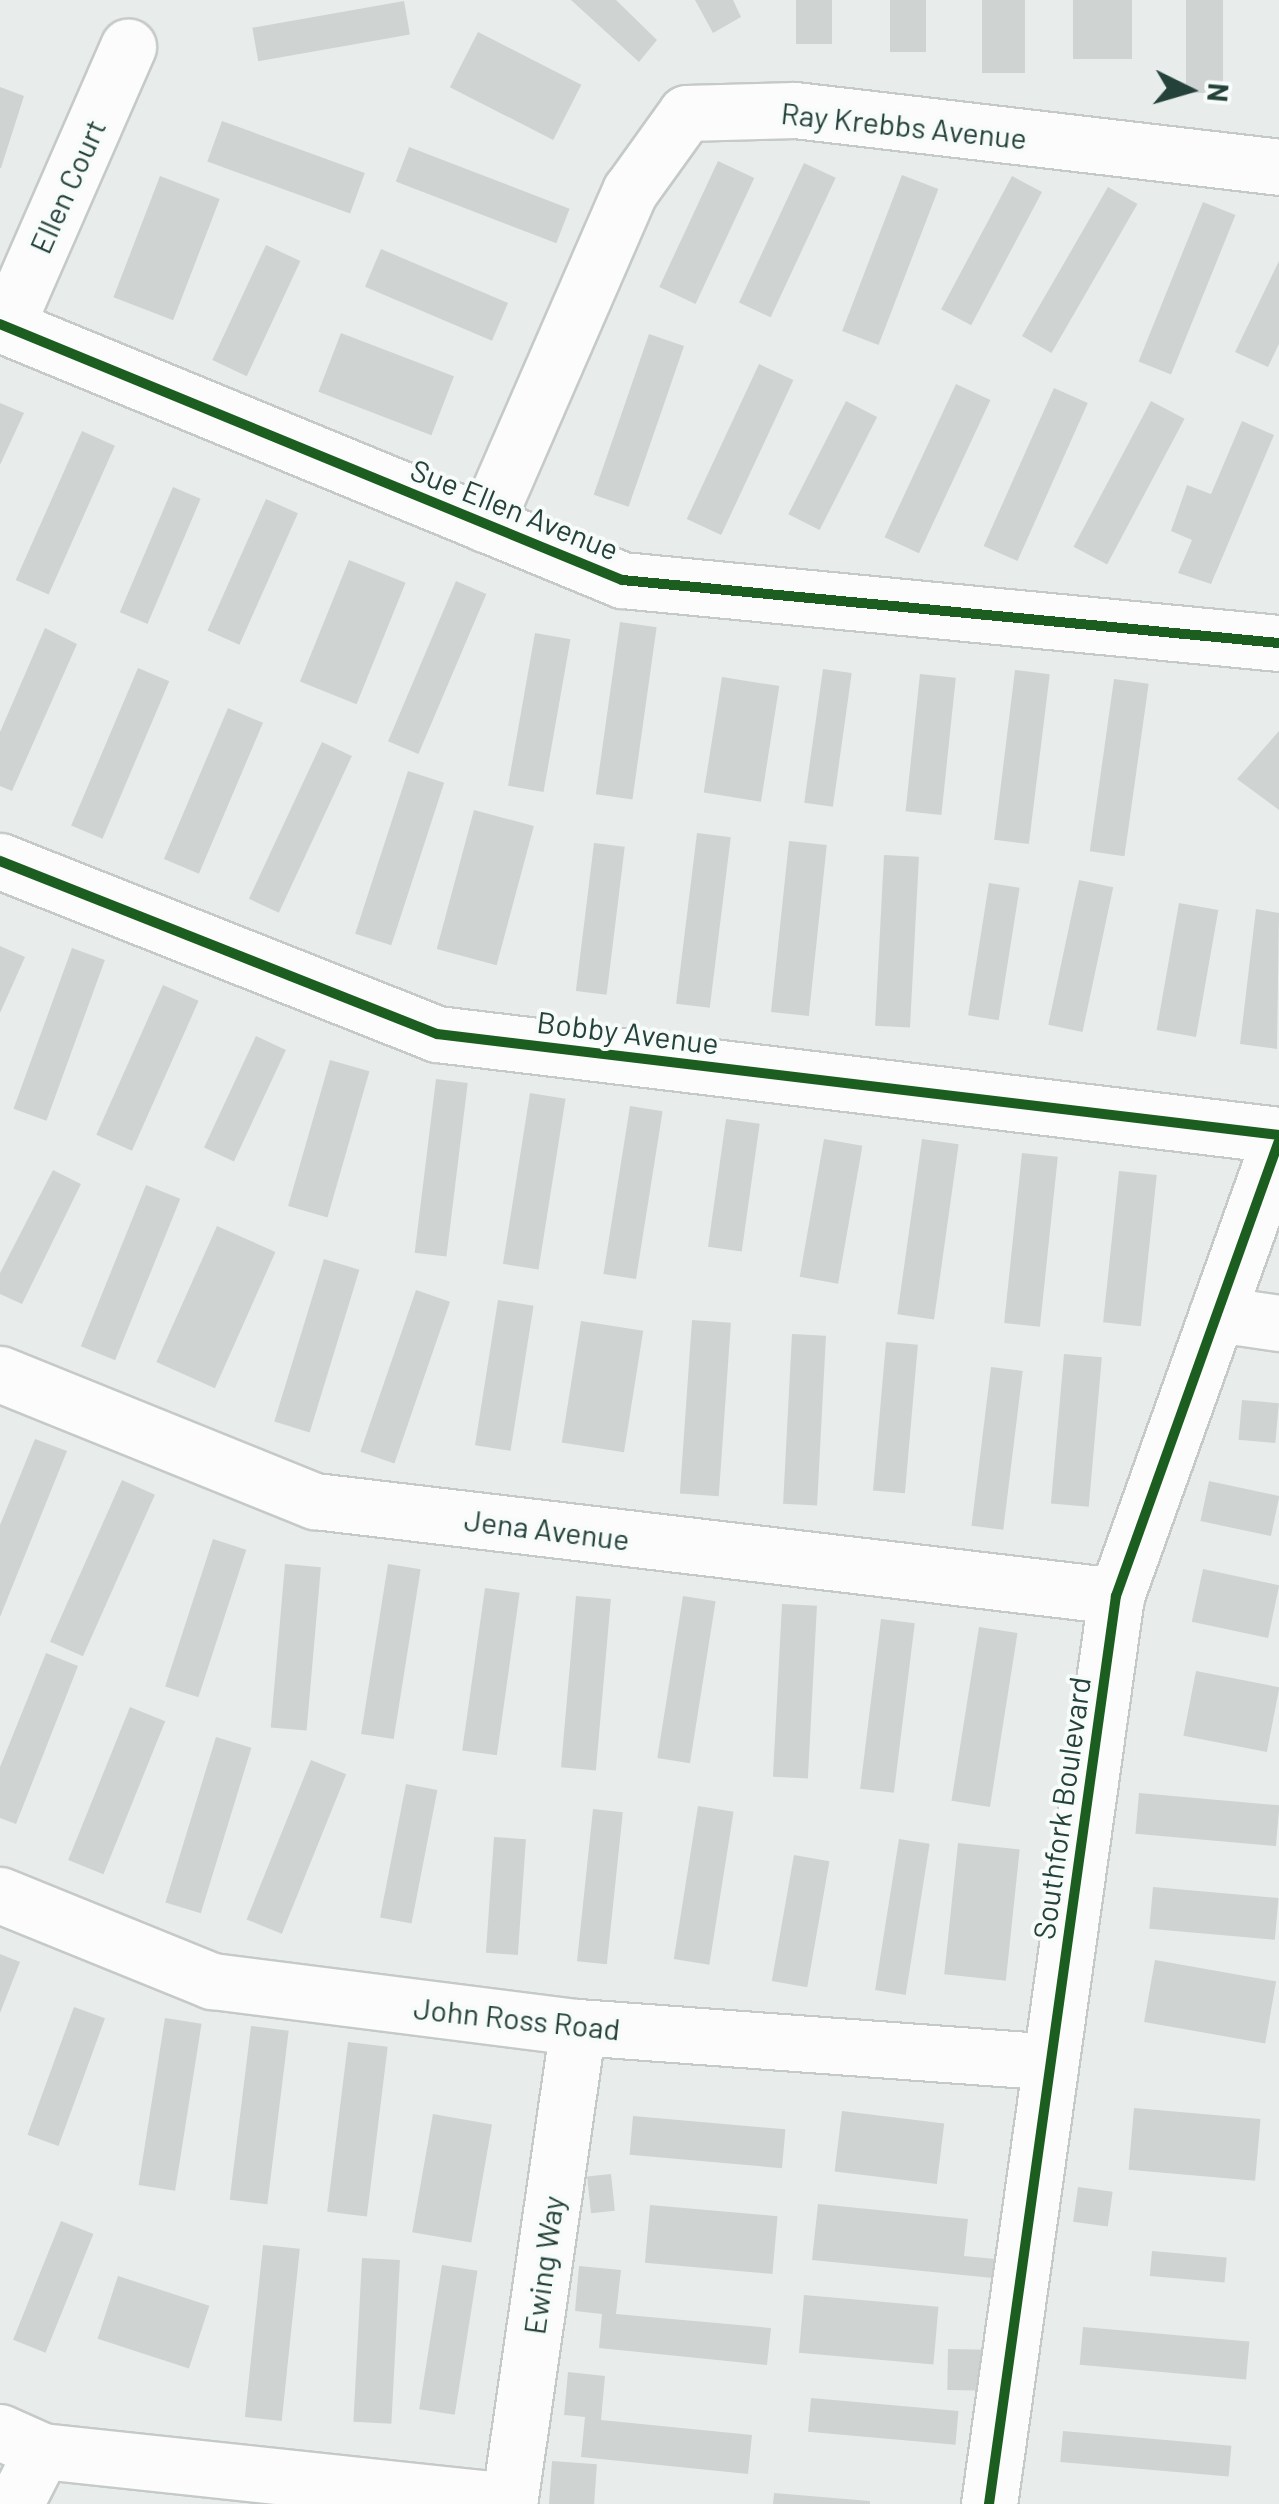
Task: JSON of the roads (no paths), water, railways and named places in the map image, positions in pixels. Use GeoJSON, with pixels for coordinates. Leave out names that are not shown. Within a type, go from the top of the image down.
{"type":"FeatureCollection","features":[{"type":"Feature","properties":{"kind":"street","name":"Ellen Court"},"geometry":{"type":"LineString","coordinates":[[3,325],[128,47]]}},
{"type":"Feature","properties":{"kind":"street","name":"Ray Krebbs Avenue"},"geometry":{"type":"LineString","coordinates":[[485,524],[630,191],[686,113],[795,110],[1279,167]]}},
{"type":"Feature","properties":{"kind":"street","name":"Sue Ellen Avenue"},"geometry":{"type":"LineString","coordinates":[[3,325],[622,580],[1279,643]]}},
{"type":"Feature","properties":{"kind":"street","name":"Bobby Avenue"},"geometry":{"type":"LineString","coordinates":[[0,861],[436,1034],[1279,1139]]}},
{"type":"Feature","properties":{"kind":"street","name":"Southfork Boulevard"},"geometry":{"type":"LineString","coordinates":[[989,2504],[1116,1596],[1279,1139]]}},
{"type":"Feature","properties":{"kind":"street"},"geometry":{"type":"LineString","coordinates":[[1217,1314],[1279,1323]]}},
{"type":"Feature","properties":{"kind":"street","name":"Jena Avenue"},"geometry":{"type":"LineString","coordinates":[[0,1374],[315,1502],[1116,1596]]}},
{"type":"Feature","properties":{"kind":"street","name":"John Ross Road"},"geometry":{"type":"LineString","coordinates":[[0,1895],[212,1981],[578,2026],[1050,2062]]}},
{"type":"Feature","properties":{"kind":"street","name":"Ewing Way"},"geometry":{"type":"LineString","coordinates":[[509,2502],[578,2026]]}},
{"type":"Feature","properties":{"kind":"street"},"geometry":{"type":"LineString","coordinates":[[15,2504],[21,2442],[509,2502]]}}]}
